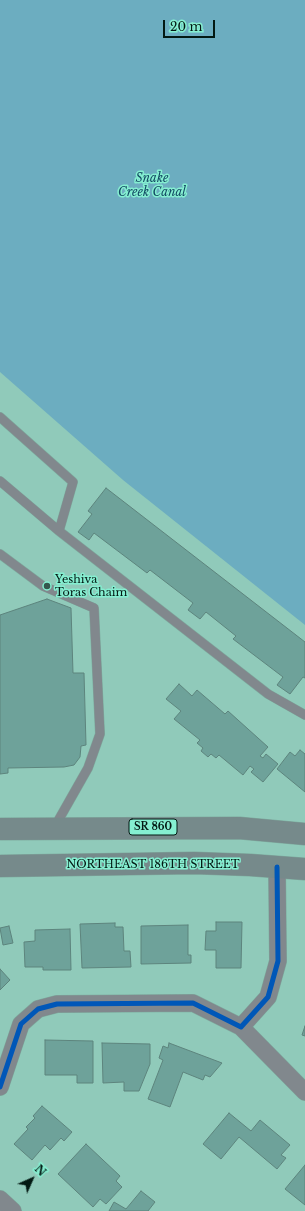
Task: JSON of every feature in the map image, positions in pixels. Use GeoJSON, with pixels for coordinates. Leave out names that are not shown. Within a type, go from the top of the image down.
{"type":"FeatureCollection","features":[{"type":"Feature","properties":{"kind":"main road","name":"SR 860"},"geometry":{"type":"LineString","coordinates":[[0,829],[239,828],[305,834]]}},
{"type":"Feature","properties":{"kind":"main road","name":"NORTHEAST 186TH STREET"},"geometry":{"type":"LineString","coordinates":[[0,866],[194,863],[305,869]]}},
{"type":"Feature","properties":{"kind":"street"},"geometry":{"type":"LineString","coordinates":[[241,1027],[268,997],[278,961],[277,867]]}},
{"type":"Feature","properties":{"kind":"street"},"geometry":{"type":"LineString","coordinates":[[0,1087],[21,1024],[38,1009],[57,1004],[193,1003],[241,1027],[305,1092]]}},
{"type":"Feature","properties":{"kind":"street"},"geometry":{"type":"LineString","coordinates":[[0,1199],[13,1211]]}},
{"type":"Feature","properties":{"kind":"lane"},"geometry":{"type":"LineString","coordinates":[[0,417],[73,482],[59,531]]}},
{"type":"Feature","properties":{"kind":"lane"},"geometry":{"type":"LineString","coordinates":[[0,481],[59,531],[268,694],[305,715]]}},
{"type":"Feature","properties":{"kind":"lane"},"geometry":{"type":"LineString","coordinates":[[0,554],[43,586],[94,608],[100,734],[88,768],[54,828]]}},
{"type":"Feature","properties":{"kind":"water","name":"Snake Creek Canal"},"geometry":{"type":"Polygon","coordinates":[[[0,0],[305,0],[305,625],[123,480],[0,372],[0,0]]]}},
{"type":"Feature","properties":{"kind":"building"},"geometry":{"type":"Polygon","coordinates":[[[106,488],[305,642],[305,678],[303,677],[290,694],[277,685],[283,677],[233,639],[236,636],[206,612],[200,619],[188,610],[193,603],[150,570],[147,573],[94,533],[89,540],[78,532],[92,514],[88,511],[106,488]]]}},
{"type":"Feature","properties":{"kind":"building"},"geometry":{"type":"Polygon","coordinates":[[[47,599],[71,608],[73,673],[84,673],[86,745],[81,746],[80,757],[74,765],[64,767],[8,768],[8,773],[0,774],[0,615],[47,599]]]}},
{"type":"Feature","properties":{"kind":"building"},"geometry":{"type":"Polygon","coordinates":[[[179,684],[192,696],[197,690],[225,714],[228,711],[268,747],[260,756],[263,758],[266,754],[278,764],[263,782],[251,772],[254,769],[250,766],[243,775],[219,755],[216,758],[211,754],[208,757],[201,751],[203,748],[197,743],[200,740],[174,719],[181,711],[166,699],[179,684]]]}},
{"type":"Feature","properties":{"kind":"building"},"geometry":{"type":"Polygon","coordinates":[[[300,750],[305,754],[305,792],[277,769],[290,752],[295,756],[300,750]]]}},
{"type":"Feature","properties":{"kind":"building"},"geometry":{"type":"Polygon","coordinates":[[[216,922],[242,922],[241,968],[216,968],[216,950],[205,950],[206,931],[216,931],[216,922]]]}},
{"type":"Feature","properties":{"kind":"building"},"geometry":{"type":"Polygon","coordinates":[[[115,923],[115,927],[123,927],[124,951],[130,951],[131,967],[82,968],[80,924],[115,923]]]}},
{"type":"Feature","properties":{"kind":"building"},"geometry":{"type":"Polygon","coordinates":[[[188,925],[188,955],[191,955],[191,963],[141,964],[141,926],[188,925]]]}},
{"type":"Feature","properties":{"kind":"building"},"geometry":{"type":"Polygon","coordinates":[[[9,926],[13,943],[3,945],[0,928],[9,926]]]}},
{"type":"Feature","properties":{"kind":"building"},"geometry":{"type":"Polygon","coordinates":[[[70,929],[71,970],[43,970],[43,967],[25,967],[24,942],[35,941],[35,930],[70,929]]]}},
{"type":"Feature","properties":{"kind":"building"},"geometry":{"type":"Polygon","coordinates":[[[0,969],[10,980],[0,990],[0,969]]]}},
{"type":"Feature","properties":{"kind":"building"},"geometry":{"type":"Polygon","coordinates":[[[305,1026],[305,1036],[302,1035],[305,1026]]]}},
{"type":"Feature","properties":{"kind":"building"},"geometry":{"type":"Polygon","coordinates":[[[45,1040],[93,1041],[93,1083],[77,1083],[77,1075],[45,1075],[45,1040]]]}},
{"type":"Feature","properties":{"kind":"building"},"geometry":{"type":"Polygon","coordinates":[[[102,1043],[150,1044],[150,1064],[139,1091],[124,1091],[124,1082],[103,1083],[102,1043]]]}},
{"type":"Feature","properties":{"kind":"building"},"geometry":{"type":"Polygon","coordinates":[[[169,1043],[222,1063],[210,1077],[205,1075],[203,1080],[183,1072],[170,1107],[148,1099],[163,1060],[159,1058],[163,1046],[168,1048],[169,1043]]]}},
{"type":"Feature","properties":{"kind":"building"},"geometry":{"type":"Polygon","coordinates":[[[42,1106],[72,1132],[64,1141],[61,1138],[50,1150],[45,1145],[32,1160],[14,1144],[28,1129],[26,1127],[35,1118],[33,1116],[42,1106]]]}},
{"type":"Feature","properties":{"kind":"building"},"geometry":{"type":"Polygon","coordinates":[[[229,1113],[251,1131],[260,1120],[290,1145],[281,1155],[286,1158],[277,1169],[239,1137],[221,1159],[203,1144],[229,1113]]]}},
{"type":"Feature","properties":{"kind":"building"},"geometry":{"type":"Polygon","coordinates":[[[86,1144],[120,1176],[116,1181],[122,1187],[106,1204],[100,1199],[93,1207],[58,1174],[86,1144]]]}},
{"type":"Feature","properties":{"kind":"building"},"geometry":{"type":"Polygon","coordinates":[[[305,1165],[305,1205],[285,1189],[305,1165]]]}},
{"type":"Feature","properties":{"kind":"building"},"geometry":{"type":"Polygon","coordinates":[[[141,1191],[155,1202],[148,1211],[109,1211],[114,1202],[126,1209],[141,1191]]]}},
{"type":"Feature","properties":{"kind":"cycle path"},"geometry":{"type":"LineString","coordinates":[[0,1087],[21,1024],[38,1009],[57,1004],[193,1003],[241,1027],[268,997],[278,961],[277,867]]}},
{"type":"Feature","properties":{"kind":"place","name":"Yeshiva Toras Chaim"},"geometry":{"type":"Point","coordinates":[47,586]}}]}
